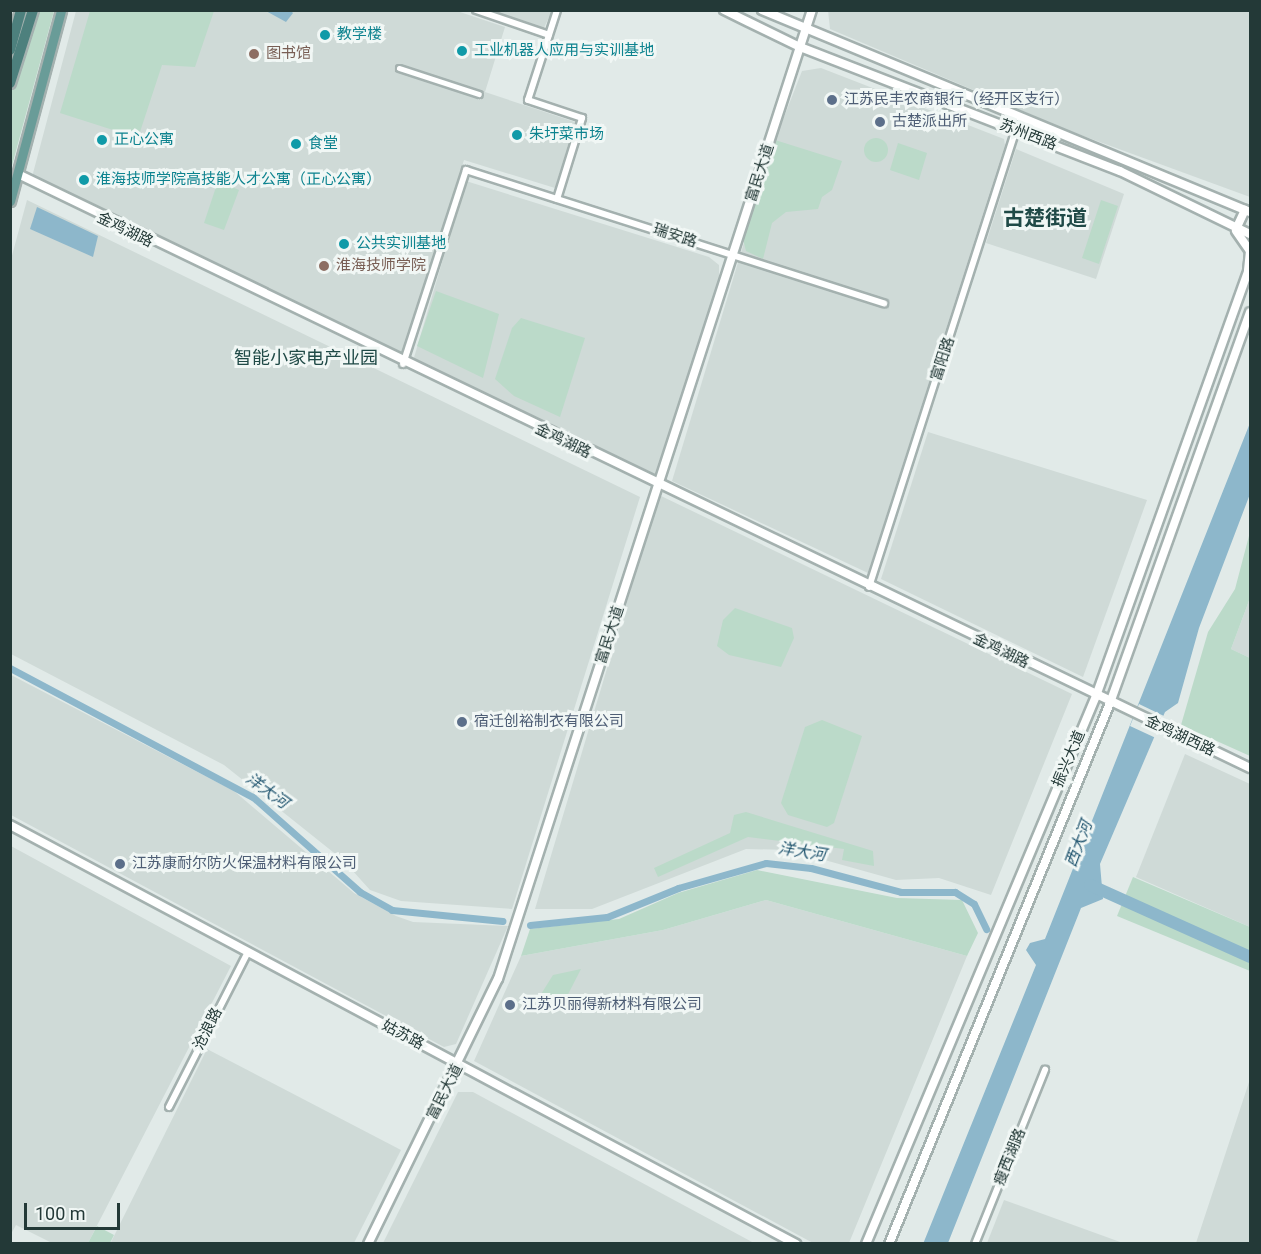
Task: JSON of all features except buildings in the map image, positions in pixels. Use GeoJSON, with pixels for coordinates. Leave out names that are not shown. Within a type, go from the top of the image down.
{"type":"FeatureCollection","features":[{"type":"Feature","properties":{"kind":"highway"},"geometry":{"type":"LineString","coordinates":[[10,50],[21,10]]}},
{"type":"Feature","properties":{"kind":"highway"},"geometry":{"type":"LineString","coordinates":[[10,83],[33,10]]}},
{"type":"Feature","properties":{"kind":"main road"},"geometry":{"type":"LineString","coordinates":[[10,201],[61,10]]}},
{"type":"Feature","properties":{"kind":"main road","name":"苏州西路"},"geometry":{"type":"LineString","coordinates":[[724,10],[801,47],[1120,171],[1251,234]]}},
{"type":"Feature","properties":{"kind":"main road","name":"苏州西路"},"geometry":{"type":"LineString","coordinates":[[762,10],[805,32],[1248,211]]}},
{"type":"Feature","properties":{"kind":"main road"},"geometry":{"type":"LineString","coordinates":[[1237,227],[1248,211]]}},
{"type":"Feature","properties":{"kind":"main road"},"geometry":{"type":"LineString","coordinates":[[1224,221],[1248,245],[1247,276]]}},
{"type":"Feature","properties":{"kind":"main road","name":"振兴大道"},"geometry":{"type":"LineString","coordinates":[[866,1244],[1096,696],[1251,266]]}},
{"type":"Feature","properties":{"kind":"main road","name":"振兴大道"},"geometry":{"type":"LineString","coordinates":[[889,1244],[1110,703],[1251,312]]}},
{"type":"Feature","properties":{"kind":"street"},"geometry":{"type":"LineString","coordinates":[[476,10],[549,35]]}},
{"type":"Feature","properties":{"kind":"street"},"geometry":{"type":"LineString","coordinates":[[556,199],[582,118],[528,100],[557,10]]}},
{"type":"Feature","properties":{"kind":"street","name":"富民大道"},"geometry":{"type":"LineString","coordinates":[[368,1244],[459,1065],[532,881],[812,10]]}},
{"type":"Feature","properties":{"kind":"street"},"geometry":{"type":"LineString","coordinates":[[399,68],[479,94]]}},
{"type":"Feature","properties":{"kind":"street","name":"富阳路"},"geometry":{"type":"LineString","coordinates":[[869,587],[1016,130]]}},
{"type":"Feature","properties":{"kind":"street","name":"瑞安路"},"geometry":{"type":"LineString","coordinates":[[403,364],[466,170],[884,303]]}},
{"type":"Feature","properties":{"kind":"street","name":"金鸡湖路"},"geometry":{"type":"LineString","coordinates":[[18,174],[403,364],[1110,703]]}},
{"type":"Feature","properties":{"kind":"street","name":"金鸡湖西路"},"geometry":{"type":"LineString","coordinates":[[1110,703],[1251,768]]}},
{"type":"Feature","properties":{"kind":"street","name":"姑苏路"},"geometry":{"type":"LineString","coordinates":[[10,825],[796,1244]]}},
{"type":"Feature","properties":{"kind":"street","name":"沧浪路"},"geometry":{"type":"LineString","coordinates":[[169,1107],[248,952]]}},
{"type":"Feature","properties":{"kind":"street","name":"瘦西湖路"},"geometry":{"type":"LineString","coordinates":[[975,1244],[1045,1071]]}},
{"type":"Feature","properties":{"kind":"shaded area"},"geometry":{"type":"Polygon","coordinates":[[[828,10],[1250,11],[1250,197],[1067,130],[830,29],[828,10]]]}},
{"type":"Feature","properties":{"kind":"shaded area","name":"淮海技师学院"},"geometry":{"type":"Polygon","coordinates":[[[76,11],[457,11],[505,27],[485,92],[575,122],[555,188],[464,160],[402,354],[32,177],[76,11]]]}},
{"type":"Feature","properties":{"kind":"shaded area"},"geometry":{"type":"Polygon","coordinates":[[[483,11],[552,11],[543,30],[483,11]]]}},
{"type":"Feature","properties":{"kind":"shaded area"},"geometry":{"type":"Polygon","coordinates":[[[821,68],[1004,139],[1005,145],[868,573],[672,481],[775,140],[802,71],[821,68]]]}},
{"type":"Feature","properties":{"kind":"shaded area"},"geometry":{"type":"Polygon","coordinates":[[[1016,149],[1124,194],[1096,279],[986,243],[1016,149]]]}},
{"type":"Feature","properties":{"kind":"shaded area"},"geometry":{"type":"Polygon","coordinates":[[[466,181],[709,257],[719,265],[719,280],[655,474],[643,474],[413,361],[466,181]]]}},
{"type":"Feature","properties":{"kind":"shaded area"},"geometry":{"type":"Polygon","coordinates":[[[27,200],[640,497],[512,909],[401,901],[370,890],[343,860],[224,765],[11,654],[10,263],[27,200]]]}},
{"type":"Feature","properties":{"kind":"shaded area"},"geometry":{"type":"Polygon","coordinates":[[[928,432],[1147,500],[1083,677],[881,579],[928,432]]]}},
{"type":"Feature","properties":{"kind":"shaded area"},"geometry":{"type":"Polygon","coordinates":[[[659,495],[1072,694],[991,895],[939,878],[896,880],[789,850],[746,849],[592,909],[535,909],[659,495]]]}},
{"type":"Feature","properties":{"kind":"shaded area"},"geometry":{"type":"Polygon","coordinates":[[[1250,598],[1250,658],[1231,649],[1250,598]]]}},
{"type":"Feature","properties":{"kind":"shaded area"},"geometry":{"type":"Polygon","coordinates":[[[11,675],[234,791],[354,893],[396,916],[413,922],[508,926],[456,1044],[444,1047],[11,815],[11,675]]]}},
{"type":"Feature","properties":{"kind":"shaded area"},"geometry":{"type":"Polygon","coordinates":[[[1185,754],[1250,784],[1250,927],[1136,877],[1185,754]]]}},
{"type":"Feature","properties":{"kind":"shaded area"},"geometry":{"type":"Polygon","coordinates":[[[11,846],[231,966],[88,1243],[52,1243],[16,1225],[11,1234],[11,846]]]}},
{"type":"Feature","properties":{"kind":"shaded area"},"geometry":{"type":"Polygon","coordinates":[[[766,900],[967,956],[849,1243],[813,1243],[474,1061],[521,956],[663,930],[766,900]]]}},
{"type":"Feature","properties":{"kind":"shaded area"},"geometry":{"type":"Polygon","coordinates":[[[207,1049],[401,1150],[354,1243],[110,1244],[207,1049]]]}},
{"type":"Feature","properties":{"kind":"shaded area"},"geometry":{"type":"Polygon","coordinates":[[[1250,1079],[1250,1243],[1196,1243],[1225,1155],[1250,1079]]]}},
{"type":"Feature","properties":{"kind":"shaded area"},"geometry":{"type":"Polygon","coordinates":[[[458,1092],[473,1092],[754,1243],[383,1243],[458,1092]]]}},
{"type":"Feature","properties":{"kind":"shaded area"},"geometry":{"type":"Polygon","coordinates":[[[1004,1200],[1123,1243],[987,1243],[1004,1200]]]}},
{"type":"Feature","properties":{"kind":"green space"},"geometry":{"type":"Polygon","coordinates":[[[35,11],[54,11],[10,173],[11,87],[35,11]]]}},
{"type":"Feature","properties":{"kind":"green space"},"geometry":{"type":"Polygon","coordinates":[[[90,11],[214,11],[195,67],[162,65],[138,138],[60,113],[90,11]]]}},
{"type":"Feature","properties":{"kind":"green space"},"geometry":{"type":"Polygon","coordinates":[[[876,138],[884,142],[888,150],[884,158],[876,162],[868,158],[864,150],[868,142],[876,138]]]}},
{"type":"Feature","properties":{"kind":"green space"},"geometry":{"type":"Polygon","coordinates":[[[775,140],[842,161],[832,190],[822,197],[818,209],[786,212],[772,223],[763,259],[746,251],[743,239],[775,140]]]}},
{"type":"Feature","properties":{"kind":"green space"},"geometry":{"type":"Polygon","coordinates":[[[898,143],[927,153],[919,180],[890,170],[898,143]]]}},
{"type":"Feature","properties":{"kind":"green space"},"geometry":{"type":"Polygon","coordinates":[[[218,181],[239,190],[224,230],[204,223],[218,181]]]}},
{"type":"Feature","properties":{"kind":"green space"},"geometry":{"type":"Polygon","coordinates":[[[1101,200],[1118,206],[1099,264],[1082,258],[1101,200]]]}},
{"type":"Feature","properties":{"kind":"green space"},"geometry":{"type":"Polygon","coordinates":[[[436,291],[499,314],[483,378],[417,346],[436,291]]]}},
{"type":"Feature","properties":{"kind":"green space"},"geometry":{"type":"Polygon","coordinates":[[[521,318],[585,338],[560,417],[514,396],[495,379],[512,328],[521,318]]]}},
{"type":"Feature","properties":{"kind":"green space"},"geometry":{"type":"Polygon","coordinates":[[[1250,532],[1250,598],[1231,649],[1250,658],[1250,756],[1181,725],[1208,632],[1235,589],[1250,532]]]}},
{"type":"Feature","properties":{"kind":"green space"},"geometry":{"type":"Polygon","coordinates":[[[735,608],[792,628],[794,638],[781,667],[729,655],[717,646],[723,620],[735,608]]]}},
{"type":"Feature","properties":{"kind":"green space"},"geometry":{"type":"Polygon","coordinates":[[[822,720],[862,736],[834,823],[827,827],[788,815],[781,803],[805,727],[822,720]]]}},
{"type":"Feature","properties":{"kind":"green space"},"geometry":{"type":"Polygon","coordinates":[[[746,812],[873,851],[874,866],[842,860],[844,849],[748,837],[658,877],[654,868],[730,833],[734,815],[746,812]]]}},
{"type":"Feature","properties":{"kind":"green space"},"geometry":{"type":"Polygon","coordinates":[[[757,870],[897,898],[962,900],[978,933],[967,956],[766,900],[663,930],[521,956],[530,929],[619,919],[678,893],[757,870]]]}},
{"type":"Feature","properties":{"kind":"green space"},"geometry":{"type":"Polygon","coordinates":[[[1133,877],[1250,927],[1250,971],[1117,916],[1133,877]]]}},
{"type":"Feature","properties":{"kind":"green space"},"geometry":{"type":"Polygon","coordinates":[[[581,969],[560,1010],[538,999],[553,975],[581,969]]]}},
{"type":"Feature","properties":{"kind":"green space"},"geometry":{"type":"Polygon","coordinates":[[[97,1226],[114,1235],[110,1243],[88,1243],[97,1226]]]}},
{"type":"Feature","properties":{"kind":"water"},"geometry":{"type":"Polygon","coordinates":[[[266,11],[291,11],[293,13],[286,22],[266,11]]]}},
{"type":"Feature","properties":{"kind":"water"},"geometry":{"type":"Polygon","coordinates":[[[37,207],[98,236],[93,257],[30,229],[37,207]]]}},
{"type":"Feature","properties":{"kind":"water"},"geometry":{"type":"Polygon","coordinates":[[[1250,423],[1250,494],[1199,628],[1178,703],[1165,712],[1100,864],[1103,899],[1081,908],[948,1243],[923,1244],[1036,965],[1026,950],[1030,943],[1045,939],[1250,423]]]}},
{"type":"Feature","properties":{"kind":"pier"},"geometry":{"type":"Polygon","coordinates":[[[1139,704],[1166,717],[1158,739],[1130,726],[1139,704]]]}},
{"type":"Feature","properties":{"kind":"waterway","name":"洋大河"},"geometry":{"type":"LineString","coordinates":[[10,668],[253,797],[360,892],[392,910],[502,921]]}},
{"type":"Feature","properties":{"kind":"waterway","name":"洋大河"},"geometry":{"type":"LineString","coordinates":[[530,925],[607,917],[678,888],[766,863],[811,868],[901,892],[955,892],[974,904],[986,929]]}},
{"type":"Feature","properties":{"kind":"waterway","name":"洋大河"},"geometry":{"type":"LineString","coordinates":[[1090,885],[1250,957]]}},
{"type":"Feature","properties":{"kind":"place","name":"教学楼"},"geometry":{"type":"Point","coordinates":[325,35]}},
{"type":"Feature","properties":{"kind":"place","name":"工业机器人应用与实训基地"},"geometry":{"type":"Point","coordinates":[462,51]}},
{"type":"Feature","properties":{"kind":"place","name":"图书馆"},"geometry":{"type":"Point","coordinates":[254,54]}},
{"type":"Feature","properties":{"kind":"place","name":"江苏民丰农商银行（经开区支行）"},"geometry":{"type":"Point","coordinates":[832,100]}},
{"type":"Feature","properties":{"kind":"place","name":"古楚派出所"},"geometry":{"type":"Point","coordinates":[880,122]}},
{"type":"Feature","properties":{"kind":"place","name":"朱圩菜市场"},"geometry":{"type":"Point","coordinates":[517,135]}},
{"type":"Feature","properties":{"kind":"place","name":"正心公寓"},"geometry":{"type":"Point","coordinates":[102,140]}},
{"type":"Feature","properties":{"kind":"place","name":"食堂"},"geometry":{"type":"Point","coordinates":[296,144]}},
{"type":"Feature","properties":{"kind":"place","name":"淮海技师学院高技能人才公寓（正心公寓）"},"geometry":{"type":"Point","coordinates":[84,180]}},
{"type":"Feature","properties":{"kind":"place","name":"公共实训基地"},"geometry":{"type":"Point","coordinates":[344,244]}},
{"type":"Feature","properties":{"kind":"place","name":"淮海技师学院"},"geometry":{"type":"Point","coordinates":[324,266]}},
{"type":"Feature","properties":{"kind":"place","name":"宿迁创裕制衣有限公司"},"geometry":{"type":"Point","coordinates":[462,722]}},
{"type":"Feature","properties":{"kind":"place","name":"江苏康耐尔防火保温材料有限公司"},"geometry":{"type":"Point","coordinates":[120,864]}},
{"type":"Feature","properties":{"kind":"place","name":"江苏贝丽得新材料有限公司"},"geometry":{"type":"Point","coordinates":[510,1005]}},
{"type":"Feature","properties":{"kind":"district","name":"古楚街道"},"geometry":{"type":"Point","coordinates":[1045,218]}},
{"type":"Feature","properties":{"kind":"district","name":"智能小家电产业园"},"geometry":{"type":"Point","coordinates":[306,358]}},
{"type":"Feature","properties":{"kind":"water label","name":"西大河"},"geometry":{"type":"Point","coordinates":[1079,844]}}]}
